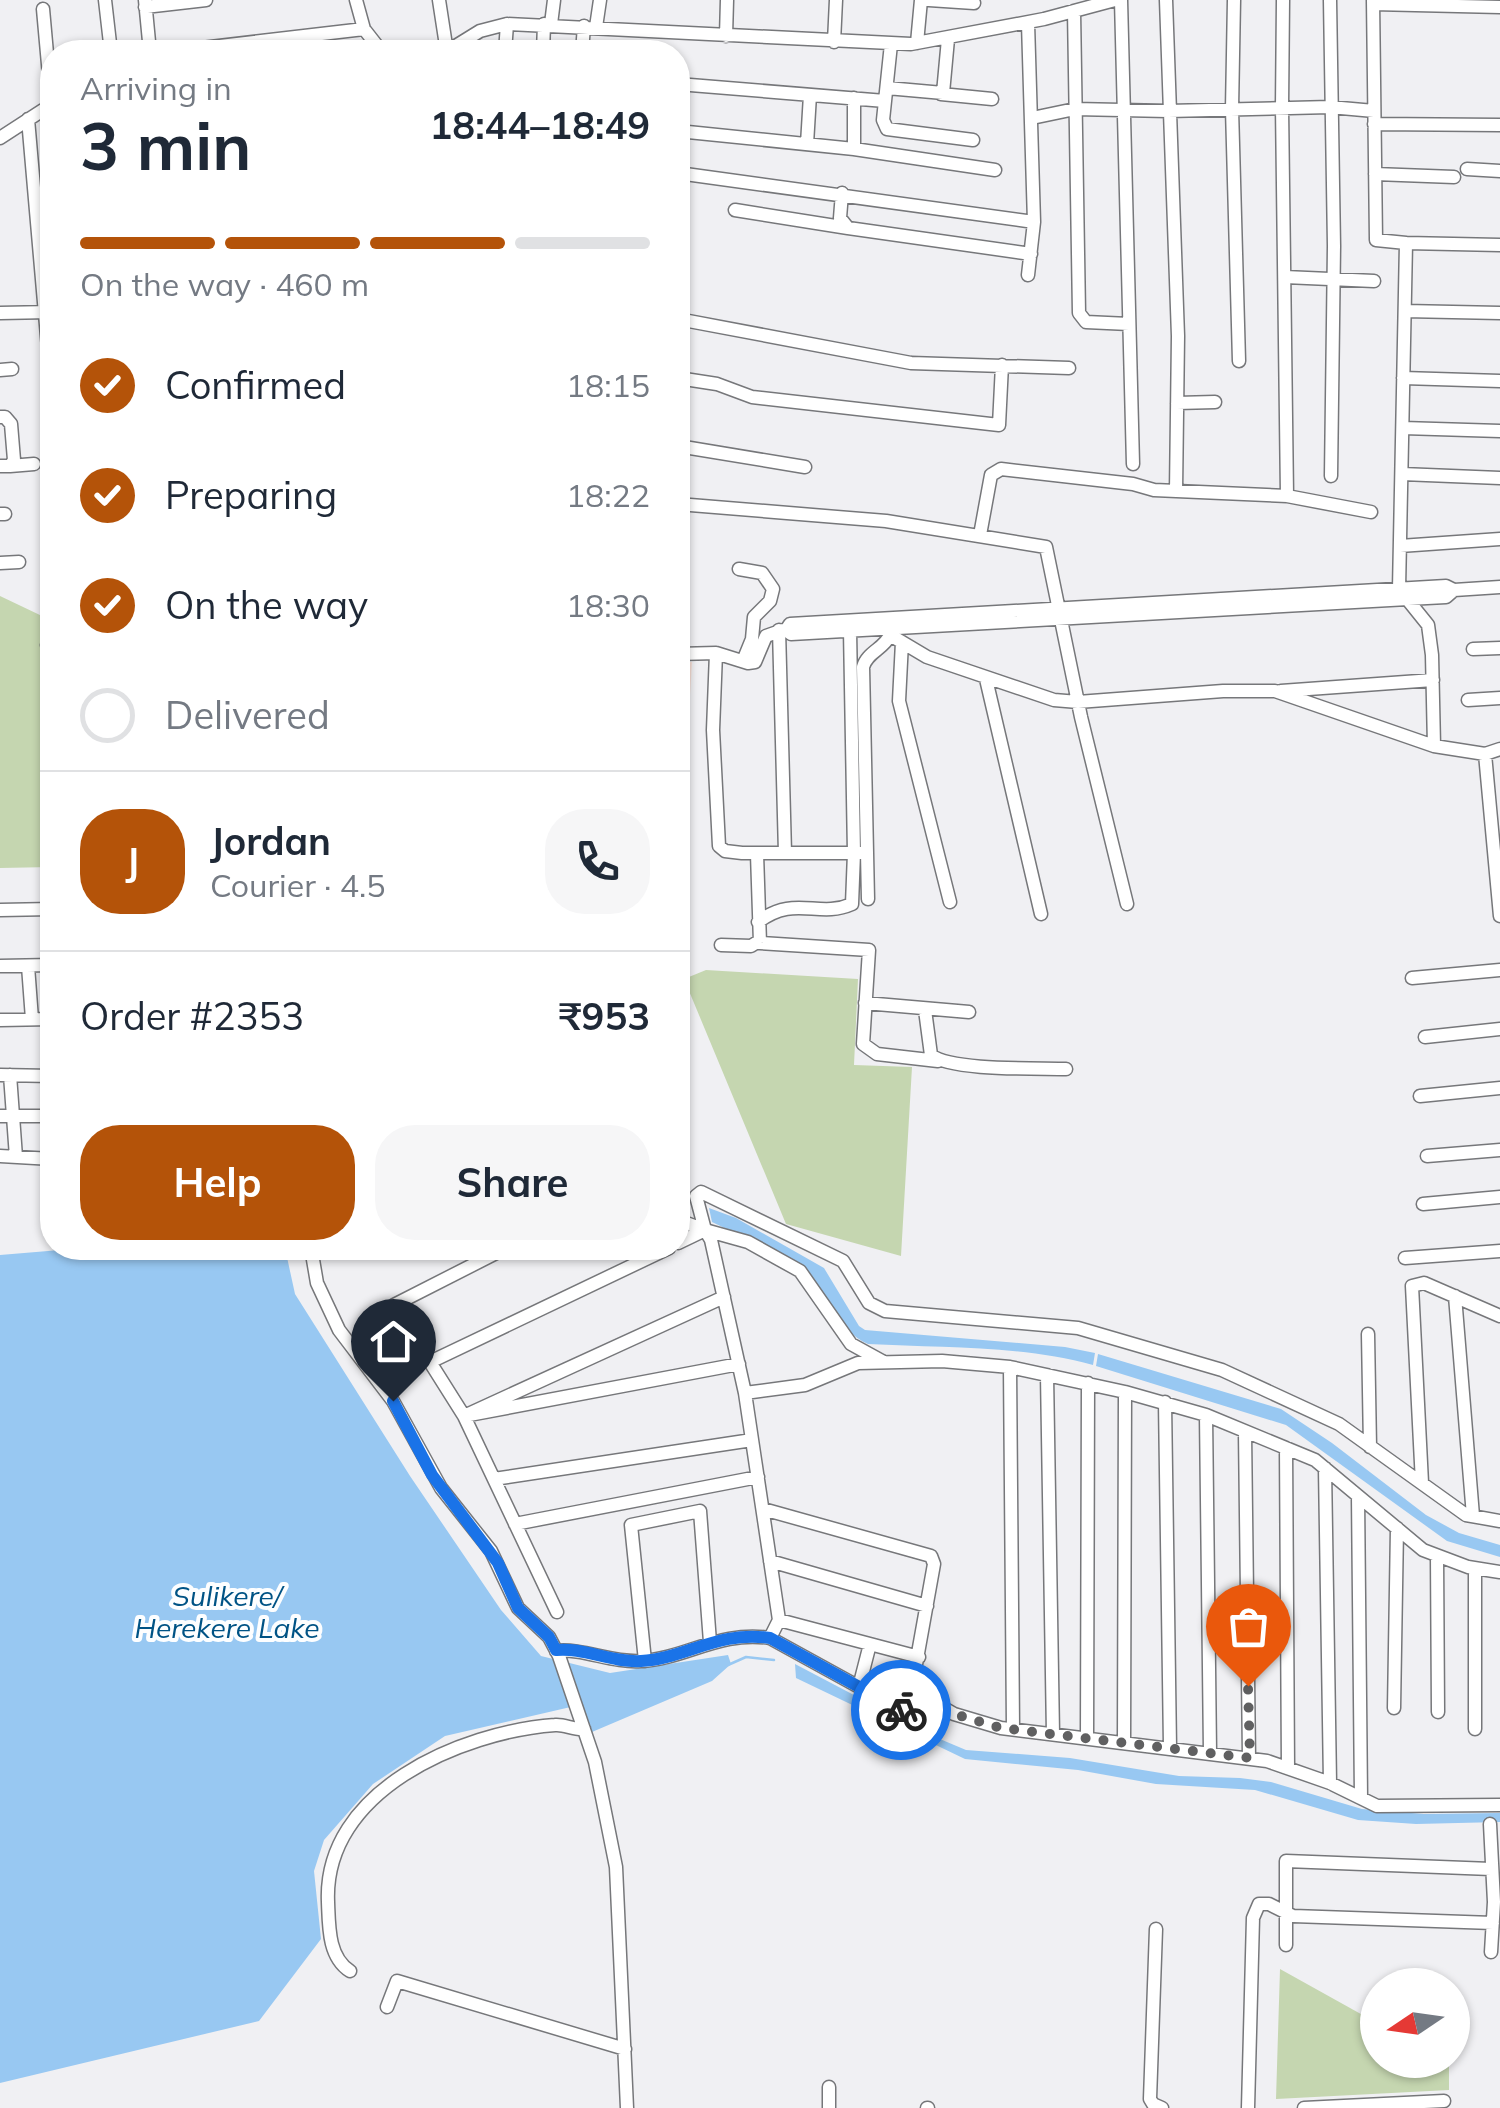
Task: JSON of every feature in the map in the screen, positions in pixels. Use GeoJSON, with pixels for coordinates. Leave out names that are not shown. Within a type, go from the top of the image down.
{"type":"FeatureCollection","features":[{"type":"Feature","properties":{"kind":"street"},"geometry":{"type":"LineString","coordinates":[[104,0],[109,40]]}},
{"type":"Feature","properties":{"kind":"street"},"geometry":{"type":"LineString","coordinates":[[149,40],[145,4],[206,0]]}},
{"type":"Feature","properties":{"kind":"street"},"geometry":{"type":"LineString","coordinates":[[356,0],[364,29],[373,40]]}},
{"type":"Feature","properties":{"kind":"street"},"geometry":{"type":"LineString","coordinates":[[439,0],[445,40]]}},
{"type":"Feature","properties":{"kind":"street"},"geometry":{"type":"LineString","coordinates":[[546,40],[554,0]]}},
{"type":"Feature","properties":{"kind":"street"},"geometry":{"type":"LineString","coordinates":[[586,40],[600,0]]}},
{"type":"Feature","properties":{"kind":"street"},"geometry":{"type":"LineString","coordinates":[[726,36],[727,0]]}},
{"type":"Feature","properties":{"kind":"street"},"geometry":{"type":"LineString","coordinates":[[834,42],[836,0]]}},
{"type":"Feature","properties":{"kind":"street"},"geometry":{"type":"LineString","coordinates":[[918,43],[921,0]]}},
{"type":"Feature","properties":{"kind":"street"},"geometry":{"type":"LineString","coordinates":[[929,0],[974,3]]}},
{"type":"Feature","properties":{"kind":"street"},"geometry":{"type":"LineString","coordinates":[[467,40],[507,24],[548,24],[834,42],[918,43],[1028,23],[1118,0],[1133,464]]}},
{"type":"Feature","properties":{"kind":"street"},"geometry":{"type":"LineString","coordinates":[[1166,0],[1178,336],[1176,491]]}},
{"type":"Feature","properties":{"kind":"street"},"geometry":{"type":"LineString","coordinates":[[1234,0],[1232,108],[1239,361]]}},
{"type":"Feature","properties":{"kind":"street"},"geometry":{"type":"LineString","coordinates":[[1283,0],[1287,496]]}},
{"type":"Feature","properties":{"kind":"street"},"geometry":{"type":"LineString","coordinates":[[1330,0],[1332,476]]}},
{"type":"Feature","properties":{"kind":"street"},"geometry":{"type":"LineString","coordinates":[[1500,7],[1373,2],[1376,240],[1500,245]]}},
{"type":"Feature","properties":{"kind":"street"},"geometry":{"type":"LineString","coordinates":[[42,9],[45,40]]}},
{"type":"Feature","properties":{"kind":"street"},"geometry":{"type":"LineString","coordinates":[[1074,11],[1079,314],[1086,322],[1129,324]]}},
{"type":"Feature","properties":{"kind":"street"},"geometry":{"type":"LineString","coordinates":[[1028,23],[1034,222],[1028,276]]}},
{"type":"Feature","properties":{"kind":"street"},"geometry":{"type":"LineString","coordinates":[[506,40],[507,24]]}},
{"type":"Feature","properties":{"kind":"street"},"geometry":{"type":"LineString","coordinates":[[270,40],[364,29]]}},
{"type":"Feature","properties":{"kind":"street"},"geometry":{"type":"LineString","coordinates":[[941,94],[946,88],[948,38]]}},
{"type":"Feature","properties":{"kind":"street"},"geometry":{"type":"LineString","coordinates":[[891,44],[883,120],[887,129],[973,140]]}},
{"type":"Feature","properties":{"kind":"street"},"geometry":{"type":"LineString","coordinates":[[690,85],[854,98],[941,94],[992,99]]}},
{"type":"Feature","properties":{"kind":"street"},"geometry":{"type":"LineString","coordinates":[[806,144],[810,95]]}},
{"type":"Feature","properties":{"kind":"street"},"geometry":{"type":"LineString","coordinates":[[854,98],[854,148]]}},
{"type":"Feature","properties":{"kind":"street"},"geometry":{"type":"LineString","coordinates":[[1032,118],[1075,109],[1330,107],[1374,117],[1500,125]]}},
{"type":"Feature","properties":{"kind":"street"},"geometry":{"type":"LineString","coordinates":[[0,138],[40,112]]}},
{"type":"Feature","properties":{"kind":"street"},"geometry":{"type":"LineString","coordinates":[[28,119],[40,229]]}},
{"type":"Feature","properties":{"kind":"street"},"geometry":{"type":"LineString","coordinates":[[690,131],[854,148],[995,170]]}},
{"type":"Feature","properties":{"kind":"street"},"geometry":{"type":"LineString","coordinates":[[1376,174],[1500,170]]}},
{"type":"Feature","properties":{"kind":"street"},"geometry":{"type":"LineString","coordinates":[[690,175],[1034,222]]}},
{"type":"Feature","properties":{"kind":"street"},"geometry":{"type":"LineString","coordinates":[[842,194],[840,218],[848,228]]}},
{"type":"Feature","properties":{"kind":"street"},"geometry":{"type":"LineString","coordinates":[[735,210],[1031,254]]}},
{"type":"Feature","properties":{"kind":"street"},"geometry":{"type":"LineString","coordinates":[[1406,243],[1400,546],[1403,594],[1428,625],[1434,746]]}},
{"type":"Feature","properties":{"kind":"street"},"geometry":{"type":"LineString","coordinates":[[1284,277],[1374,282]]}},
{"type":"Feature","properties":{"kind":"street"},"geometry":{"type":"LineString","coordinates":[[1405,311],[1500,313]]}},
{"type":"Feature","properties":{"kind":"street"},"geometry":{"type":"LineString","coordinates":[[0,314],[40,312]]}},
{"type":"Feature","properties":{"kind":"street"},"geometry":{"type":"LineString","coordinates":[[690,321],[911,363],[1069,368]]}},
{"type":"Feature","properties":{"kind":"street"},"geometry":{"type":"LineString","coordinates":[[690,380],[717,384],[752,398],[999,424],[1002,365]]}},
{"type":"Feature","properties":{"kind":"street"},"geometry":{"type":"LineString","coordinates":[[1404,378],[1500,381]]}},
{"type":"Feature","properties":{"kind":"street"},"geometry":{"type":"LineString","coordinates":[[1176,403],[1215,402]]}},
{"type":"Feature","properties":{"kind":"street"},"geometry":{"type":"LineString","coordinates":[[0,417],[11,424],[14,460],[5,466]]}},
{"type":"Feature","properties":{"kind":"street"},"geometry":{"type":"LineString","coordinates":[[1402,428],[1500,430]]}},
{"type":"Feature","properties":{"kind":"street"},"geometry":{"type":"LineString","coordinates":[[690,448],[805,466]]}},
{"type":"Feature","properties":{"kind":"street"},"geometry":{"type":"LineString","coordinates":[[5,466],[34,464]]}},
{"type":"Feature","properties":{"kind":"street"},"geometry":{"type":"LineString","coordinates":[[980,535],[991,475],[998,470],[1176,491],[1287,496],[1371,512]]}},
{"type":"Feature","properties":{"kind":"street"},"geometry":{"type":"LineString","coordinates":[[1402,474],[1500,478]]}},
{"type":"Feature","properties":{"kind":"street"},"geometry":{"type":"LineString","coordinates":[[690,505],[886,521],[1046,547],[1078,702],[1127,904]]}},
{"type":"Feature","properties":{"kind":"street"},"geometry":{"type":"LineString","coordinates":[[1400,546],[1500,539]]}},
{"type":"Feature","properties":{"kind":"street"},"geometry":{"type":"LineString","coordinates":[[0,563],[19,562]]}},
{"type":"Feature","properties":{"kind":"street"},"geometry":{"type":"LineString","coordinates":[[739,569],[762,573],[773,589],[770,600],[754,617],[752,640],[742,661]]}},
{"type":"Feature","properties":{"kind":"street"},"geometry":{"type":"LineString","coordinates":[[690,654],[716,653],[755,662],[766,636],[790,624],[1403,594],[1446,586],[1454,590],[1500,587]]}},
{"type":"Feature","properties":{"kind":"street"},"geometry":{"type":"LineString","coordinates":[[783,630],[791,634],[850,630],[893,635],[1061,613]]}},
{"type":"Feature","properties":{"kind":"street"},"geometry":{"type":"LineString","coordinates":[[783,630],[785,853]]}},
{"type":"Feature","properties":{"kind":"street"},"geometry":{"type":"LineString","coordinates":[[850,630],[861,853],[868,899]]}},
{"type":"Feature","properties":{"kind":"street"},"geometry":{"type":"LineString","coordinates":[[893,635],[927,657],[1054,700],[1275,692],[1433,680]]}},
{"type":"Feature","properties":{"kind":"street"},"geometry":{"type":"LineString","coordinates":[[758,922],[780,908],[842,908],[852,904],[861,853],[864,660],[893,635]]}},
{"type":"Feature","properties":{"kind":"street"},"geometry":{"type":"LineString","coordinates":[[893,635],[899,701],[950,902]]}},
{"type":"Feature","properties":{"kind":"street"},"geometry":{"type":"LineString","coordinates":[[1472,649],[1500,648]]}},
{"type":"Feature","properties":{"kind":"street"},"geometry":{"type":"LineString","coordinates":[[716,653],[713,730],[718,842],[725,851],[758,854],[861,853]]}},
{"type":"Feature","properties":{"kind":"street"},"geometry":{"type":"LineString","coordinates":[[986,679],[1041,914]]}},
{"type":"Feature","properties":{"kind":"street"},"geometry":{"type":"LineString","coordinates":[[1275,692],[1434,746],[1485,754],[1500,749]]}},
{"type":"Feature","properties":{"kind":"street"},"geometry":{"type":"LineString","coordinates":[[1468,700],[1500,698]]}},
{"type":"Feature","properties":{"kind":"street"},"geometry":{"type":"LineString","coordinates":[[1485,754],[1500,916]]}},
{"type":"Feature","properties":{"kind":"street"},"geometry":{"type":"LineString","coordinates":[[758,854],[762,945],[869,950],[863,1044],[868,1051],[989,1067],[1066,1069]]}},
{"type":"Feature","properties":{"kind":"street"},"geometry":{"type":"LineString","coordinates":[[0,910],[40,909]]}},
{"type":"Feature","properties":{"kind":"street"},"geometry":{"type":"LineString","coordinates":[[721,945],[752,946],[759,941]]}},
{"type":"Feature","properties":{"kind":"street"},"geometry":{"type":"LineString","coordinates":[[0,966],[40,966]]}},
{"type":"Feature","properties":{"kind":"street"},"geometry":{"type":"LineString","coordinates":[[28,966],[32,1019]]}},
{"type":"Feature","properties":{"kind":"street"},"geometry":{"type":"LineString","coordinates":[[1412,978],[1500,970]]}},
{"type":"Feature","properties":{"kind":"street"},"geometry":{"type":"LineString","coordinates":[[865,1002],[968,1012]]}},
{"type":"Feature","properties":{"kind":"street"},"geometry":{"type":"LineString","coordinates":[[924,1010],[931,1055],[938,1061]]}},
{"type":"Feature","properties":{"kind":"street"},"geometry":{"type":"LineString","coordinates":[[0,1020],[40,1019]]}},
{"type":"Feature","properties":{"kind":"street"},"geometry":{"type":"LineString","coordinates":[[1424,1037],[1500,1029]]}},
{"type":"Feature","properties":{"kind":"street"},"geometry":{"type":"LineString","coordinates":[[16,1157],[7,1116],[5,1075],[40,1076]]}},
{"type":"Feature","properties":{"kind":"street"},"geometry":{"type":"LineString","coordinates":[[1420,1096],[1500,1088]]}},
{"type":"Feature","properties":{"kind":"street"},"geometry":{"type":"LineString","coordinates":[[7,1116],[40,1116]]}},
{"type":"Feature","properties":{"kind":"street"},"geometry":{"type":"LineString","coordinates":[[1427,1156],[1500,1150]]}},
{"type":"Feature","properties":{"kind":"street"},"geometry":{"type":"LineString","coordinates":[[0,1156],[40,1158]]}},
{"type":"Feature","properties":{"kind":"street"},"geometry":{"type":"LineString","coordinates":[[770,1638],[779,1620],[745,1392],[714,1249],[696,1196],[701,1192],[844,1261],[864,1297],[884,1311],[1078,1328],[1261,1385],[1339,1424],[1472,1516],[1500,1521]]}},
{"type":"Feature","properties":{"kind":"street"},"geometry":{"type":"LineString","coordinates":[[1422,1204],[1500,1198]]}},
{"type":"Feature","properties":{"kind":"street"},"geometry":{"type":"LineString","coordinates":[[690,1224],[748,1242],[800,1271],[852,1344],[884,1363]]}},
{"type":"Feature","properties":{"kind":"street"},"geometry":{"type":"LineString","coordinates":[[690,1238],[705,1230]]}},
{"type":"Feature","properties":{"kind":"street"},"geometry":{"type":"LineString","coordinates":[[1405,1258],[1500,1250]]}},
{"type":"Feature","properties":{"kind":"street"},"geometry":{"type":"LineString","coordinates":[[313,1260],[316,1283],[339,1330],[393,1401],[441,1488],[491,1551],[518,1608],[549,1637],[558,1654],[595,1762],[616,1867],[628,2108]]}},
{"type":"Feature","properties":{"kind":"street"},"geometry":{"type":"LineString","coordinates":[[482,1260],[394,1305],[464,1416],[557,1612]]}},
{"type":"Feature","properties":{"kind":"street"},"geometry":{"type":"LineString","coordinates":[[430,1362],[644,1260]]}},
{"type":"Feature","properties":{"kind":"street"},"geometry":{"type":"LineString","coordinates":[[1422,1483],[1412,1286],[1424,1282],[1500,1316]]}},
{"type":"Feature","properties":{"kind":"street"},"geometry":{"type":"LineString","coordinates":[[1455,1296],[1472,1516]]}},
{"type":"Feature","properties":{"kind":"street"},"geometry":{"type":"LineString","coordinates":[[464,1416],[724,1297]]}},
{"type":"Feature","properties":{"kind":"street"},"geometry":{"type":"LineString","coordinates":[[1368,1334],[1370,1447]]}},
{"type":"Feature","properties":{"kind":"street"},"geometry":{"type":"LineString","coordinates":[[745,1392],[805,1385],[858,1363],[942,1361],[1010,1367],[1088,1383],[1206,1415],[1286,1448],[1325,1468],[1423,1550],[1475,1568],[1500,1572]]}},
{"type":"Feature","properties":{"kind":"street"},"geometry":{"type":"LineString","coordinates":[[464,1416],[739,1364]]}},
{"type":"Feature","properties":{"kind":"street"},"geometry":{"type":"LineString","coordinates":[[1010,1367],[1013,1728]]}},
{"type":"Feature","properties":{"kind":"street"},"geometry":{"type":"LineString","coordinates":[[1048,1374],[1053,1734]]}},
{"type":"Feature","properties":{"kind":"street"},"geometry":{"type":"LineString","coordinates":[[1087,1738],[1088,1383]]}},
{"type":"Feature","properties":{"kind":"street"},"geometry":{"type":"LineString","coordinates":[[1124,1392],[1124,1743]]}},
{"type":"Feature","properties":{"kind":"street"},"geometry":{"type":"LineString","coordinates":[[1166,1402],[1170,1748]]}},
{"type":"Feature","properties":{"kind":"street"},"geometry":{"type":"LineString","coordinates":[[1206,1415],[1210,1752]]}},
{"type":"Feature","properties":{"kind":"street"},"geometry":{"type":"LineString","coordinates":[[1245,1432],[1250,1758]]}},
{"type":"Feature","properties":{"kind":"street"},"geometry":{"type":"LineString","coordinates":[[494,1479],[752,1440]]}},
{"type":"Feature","properties":{"kind":"street"},"geometry":{"type":"LineString","coordinates":[[1286,1448],[1288,1768]]}},
{"type":"Feature","properties":{"kind":"street"},"geometry":{"type":"LineString","coordinates":[[1325,1468],[1330,1784]]}},
{"type":"Feature","properties":{"kind":"street"},"geometry":{"type":"LineString","coordinates":[[515,1524],[758,1478]]}},
{"type":"Feature","properties":{"kind":"street"},"geometry":{"type":"LineString","coordinates":[[1358,1496],[1360,1798]]}},
{"type":"Feature","properties":{"kind":"street"},"geometry":{"type":"LineString","coordinates":[[558,1654],[568,1649],[619,1661],[645,1662],[710,1642],[770,1638],[901,1710],[908,1709],[934,1564],[930,1554],[762,1509]]}},
{"type":"Feature","properties":{"kind":"street"},"geometry":{"type":"LineString","coordinates":[[645,1662],[631,1524],[700,1511],[710,1642]]}},
{"type":"Feature","properties":{"kind":"street"},"geometry":{"type":"LineString","coordinates":[[1394,1708],[1397,1528]]}},
{"type":"Feature","properties":{"kind":"street"},"geometry":{"type":"LineString","coordinates":[[1437,1556],[1438,1712]]}},
{"type":"Feature","properties":{"kind":"street"},"geometry":{"type":"LineString","coordinates":[[770,1561],[927,1606]]}},
{"type":"Feature","properties":{"kind":"street"},"geometry":{"type":"LineString","coordinates":[[1475,1568],[1475,1728]]}},
{"type":"Feature","properties":{"kind":"street"},"geometry":{"type":"LineString","coordinates":[[779,1620],[919,1657]]}},
{"type":"Feature","properties":{"kind":"street"},"geometry":{"type":"LineString","coordinates":[[859,1687],[870,1644]]}},
{"type":"Feature","properties":{"kind":"street"},"geometry":{"type":"LineString","coordinates":[[912,1699],[928,1699],[954,1714],[1013,1728],[1250,1758],[1288,1768],[1377,1806],[1500,1805]]}},
{"type":"Feature","properties":{"kind":"street"},"geometry":{"type":"LineString","coordinates":[[350,1972],[339,1964],[333,1950],[327,1876],[340,1839],[375,1798],[424,1761],[473,1742],[559,1724],[574,1730],[583,1726]]}},
{"type":"Feature","properties":{"kind":"street"},"geometry":{"type":"LineString","coordinates":[[1491,1952],[1497,1902],[1490,1869],[1493,1832]]}},
{"type":"Feature","properties":{"kind":"street"},"geometry":{"type":"LineString","coordinates":[[1286,1945],[1286,1861],[1490,1869]]}},
{"type":"Feature","properties":{"kind":"street"},"geometry":{"type":"LineString","coordinates":[[1248,2108],[1254,1908],[1264,1903],[1288,1915],[1493,1923]]}},
{"type":"Feature","properties":{"kind":"street"},"geometry":{"type":"LineString","coordinates":[[1156,1929],[1150,2099],[1162,2108]]}},
{"type":"Feature","properties":{"kind":"street"},"geometry":{"type":"LineString","coordinates":[[387,2006],[397,1981],[624,2049]]}},
{"type":"Feature","properties":{"kind":"street"},"geometry":{"type":"LineString","coordinates":[[829,2086],[830,2108]]}},
{"type":"Feature","properties":{"kind":"street"},"geometry":{"type":"LineString","coordinates":[[1304,2108],[1444,2101]]}},
{"type":"Feature","properties":{"kind":"green space"},"geometry":{"type":"Polygon","coordinates":[[[0,596],[40,615],[40,867],[0,868],[0,596]]]}},
{"type":"Feature","properties":{"kind":"green space"},"geometry":{"type":"Polygon","coordinates":[[[706,970],[858,979],[854,1065],[912,1067],[901,1256],[786,1224],[690,993],[690,977],[706,970]]]}},
{"type":"Feature","properties":{"kind":"green space"},"geometry":{"type":"Polygon","coordinates":[[[1280,1969],[1360,2014],[1360,2078],[1449,2078],[1449,2090],[1276,2099],[1280,1969]]]}},
{"type":"Feature","properties":{"kind":"water"},"geometry":{"type":"Polygon","coordinates":[[[709,1208],[736,1218],[824,1268],[865,1330],[1065,1347],[1095,1353],[1093,1365],[1010,1351],[868,1344],[847,1329],[801,1265],[712,1222],[709,1208]]]}},
{"type":"Feature","properties":{"kind":"water","name":"Sulikere/ Herekere Lake"},"geometry":{"type":"Polygon","coordinates":[[[40,1252],[40,1260],[288,1260],[295,1294],[410,1476],[501,1610],[541,1656],[610,1673],[728,1655],[731,1664],[712,1681],[592,1732],[575,1706],[445,1736],[373,1784],[324,1840],[314,1871],[321,1939],[259,2021],[0,2083],[0,1255],[40,1252]]]}},
{"type":"Feature","properties":{"kind":"water"},"geometry":{"type":"Polygon","coordinates":[[[1098,1354],[1281,1409],[1426,1515],[1459,1533],[1500,1545],[1500,1557],[1447,1541],[1286,1425],[1096,1366],[1098,1354]]]}},
{"type":"Feature","properties":{"kind":"water"},"geometry":{"type":"Polygon","coordinates":[[[795,1664],[966,1750],[1070,1758],[1179,1776],[1271,1782],[1362,1809],[1424,1814],[1500,1813],[1500,1822],[1416,1824],[1358,1820],[1255,1790],[1156,1784],[1078,1770],[965,1759],[796,1678],[795,1664]]]}},
{"type":"Feature","properties":{"kind":"waterway"},"geometry":{"type":"LineString","coordinates":[[728,1665],[746,1657],[774,1660]]}},
{"type":"Feature","properties":{"kind":"way so far"},"geometry":{"type":"LineString","coordinates":[[901,1710],[909,1708],[912,1699],[928,1699],[954,1714],[1001,1728],[1250,1758],[1248,1686]]}},
{"type":"Feature","properties":{"kind":"route"},"geometry":{"type":"LineString","coordinates":[[393,1401],[424,1463],[491,1551],[510,1596],[525,1618],[549,1637],[556,1650],[645,1662],[710,1642],[770,1638],[901,1710]]}}]}
